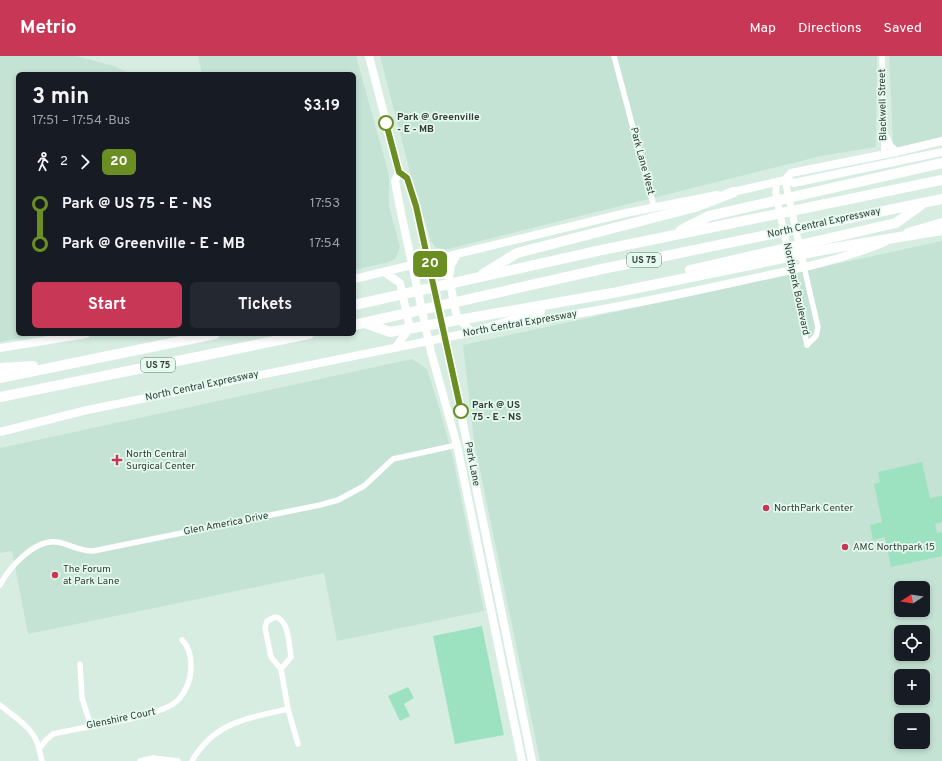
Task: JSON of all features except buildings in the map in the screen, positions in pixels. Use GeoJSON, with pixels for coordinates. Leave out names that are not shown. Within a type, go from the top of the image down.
{"type":"FeatureCollection","features":[{"type":"Feature","properties":{"kind":"highway"},"geometry":{"type":"LineString","coordinates":[[667,236],[709,216],[942,163]]}},
{"type":"Feature","properties":{"kind":"highway","name":"North Central Expressway"},"geometry":{"type":"LineString","coordinates":[[356,305],[667,236],[942,180]]}},
{"type":"Feature","properties":{"kind":"highway"},"geometry":{"type":"LineString","coordinates":[[476,278],[517,253],[695,207],[734,192]]}},
{"type":"Feature","properties":{"kind":"highway","name":"North Central Expressway"},"geometry":{"type":"LineString","coordinates":[[356,325],[623,265],[942,199]]}},
{"type":"Feature","properties":{"kind":"highway"},"geometry":{"type":"LineString","coordinates":[[487,329],[521,318],[574,297],[619,285],[896,223],[924,203]]}},
{"type":"Feature","properties":{"kind":"highway"},"geometry":{"type":"LineString","coordinates":[[364,323],[390,332],[618,292],[828,250],[942,230]]}},
{"type":"Feature","properties":{"kind":"highway"},"geometry":{"type":"LineString","coordinates":[[919,235],[942,233]]}},
{"type":"Feature","properties":{"kind":"highway","name":"US 75"},"geometry":{"type":"LineString","coordinates":[[0,378],[205,336]]}},
{"type":"Feature","properties":{"kind":"highway","name":"US 75"},"geometry":{"type":"LineString","coordinates":[[2,398],[299,336]]}},
{"type":"Feature","properties":{"kind":"highway"},"geometry":{"type":"LineString","coordinates":[[0,368],[71,363]]}},
{"type":"Feature","properties":{"kind":"main road","name":"Park Lane"},"geometry":{"type":"LineString","coordinates":[[369,56],[399,172],[395,181],[438,384],[456,445],[484,581],[528,761]]}},
{"type":"Feature","properties":{"kind":"main road"},"geometry":{"type":"LineString","coordinates":[[884,132],[886,140],[896,152]]}},
{"type":"Feature","properties":{"kind":"main road"},"geometry":{"type":"LineString","coordinates":[[785,180],[791,173],[896,152],[942,141]]}},
{"type":"Feature","properties":{"kind":"main road"},"geometry":{"type":"LineString","coordinates":[[356,279],[384,272],[430,266],[457,255],[654,207],[734,192],[785,180],[794,183],[942,152]]}},
{"type":"Feature","properties":{"kind":"main road","name":"Park Lane"},"geometry":{"type":"LineString","coordinates":[[399,172],[407,178],[416,206],[444,328],[476,479],[528,761]]}},
{"type":"Feature","properties":{"kind":"main road","name":"North Central Expressway"},"geometry":{"type":"LineString","coordinates":[[0,432],[87,410],[396,347],[429,342],[469,330],[487,329],[544,320],[671,296],[792,267],[845,257],[913,230],[942,222]]}},
{"type":"Feature","properties":{"kind":"main road"},"geometry":{"type":"LineString","coordinates":[[457,255],[449,270],[448,278],[457,317],[469,330]]}},
{"type":"Feature","properties":{"kind":"main road"},"geometry":{"type":"LineString","coordinates":[[384,272],[396,279],[402,289],[409,319],[406,333],[396,347]]}},
{"type":"Feature","properties":{"kind":"main road"},"geometry":{"type":"LineString","coordinates":[[0,348],[74,336]]}},
{"type":"Feature","properties":{"kind":"main road"},"geometry":{"type":"LineString","coordinates":[[456,445],[462,447],[465,452],[472,477],[476,479]]}},
{"type":"Feature","properties":{"kind":"main road"},"geometry":{"type":"LineString","coordinates":[[484,581],[495,578]]}},
{"type":"Feature","properties":{"kind":"street","name":"Park Lane West"},"geometry":{"type":"LineString","coordinates":[[614,56],[654,207]]}},
{"type":"Feature","properties":{"kind":"street","name":"Blackwell Street"},"geometry":{"type":"LineString","coordinates":[[882,56],[884,154]]}},
{"type":"Feature","properties":{"kind":"street","name":"Northpark Boulevard"},"geometry":{"type":"LineString","coordinates":[[776,182],[776,195],[807,345],[816,336],[818,328],[785,180]]}},
{"type":"Feature","properties":{"kind":"street","name":"Glen America Drive"},"geometry":{"type":"LineString","coordinates":[[0,585],[8,571],[17,562],[37,547],[46,543],[59,542],[81,550],[93,551],[320,505],[338,500],[364,486],[393,459],[456,445]]}},
{"type":"Feature","properties":{"kind":"street"},"geometry":{"type":"LineString","coordinates":[[281,669],[291,657],[285,624],[281,619],[275,617],[267,621],[265,628],[271,657],[281,669],[288,709],[298,744]]}},
{"type":"Feature","properties":{"kind":"street","name":"Glenshire Court"},"geometry":{"type":"LineString","coordinates":[[39,749],[53,734],[153,714],[170,707],[179,700],[187,686],[191,672],[189,654],[186,644],[182,640]]}},
{"type":"Feature","properties":{"kind":"street"},"geometry":{"type":"LineString","coordinates":[[80,664],[82,698],[91,726]]}},
{"type":"Feature","properties":{"kind":"street"},"geometry":{"type":"LineString","coordinates":[[0,705],[31,730],[36,738],[42,761]]}},
{"type":"Feature","properties":{"kind":"street"},"geometry":{"type":"LineString","coordinates":[[192,761],[199,749],[221,728],[244,719],[288,709]]}},
{"type":"Feature","properties":{"kind":"street"},"geometry":{"type":"LineString","coordinates":[[140,761],[153,758],[178,761]]}},
{"type":"Feature","properties":{"kind":"shaded area"},"geometry":{"type":"Polygon","coordinates":[[[0,56],[76,56],[114,66],[126,72],[16,72],[16,336],[32,336],[0,342],[0,56]]]}},
{"type":"Feature","properties":{"kind":"shaded area"},"geometry":{"type":"Polygon","coordinates":[[[198,56],[356,56],[389,175],[389,206],[400,247],[395,259],[389,262],[356,270],[356,72],[202,72],[198,56]]]}},
{"type":"Feature","properties":{"kind":"shaded area"},"geometry":{"type":"Polygon","coordinates":[[[380,56],[877,56],[876,147],[821,156],[444,250],[435,247],[431,241],[412,180],[380,56]]]}},
{"type":"Feature","properties":{"kind":"shaded area"},"geometry":{"type":"Polygon","coordinates":[[[889,56],[942,56],[942,136],[934,140],[899,148],[893,144],[889,56]]]}},
{"type":"Feature","properties":{"kind":"shaded area"},"geometry":{"type":"Polygon","coordinates":[[[942,241],[942,761],[540,761],[474,441],[463,345],[942,241]]]}},
{"type":"Feature","properties":{"kind":"shaded area"},"geometry":{"type":"Polygon","coordinates":[[[412,359],[427,369],[442,417],[453,458],[484,611],[337,641],[324,573],[28,634],[12,551],[0,553],[0,448],[412,359]]]}},
{"type":"Feature","properties":{"kind":"green space"},"geometry":{"type":"Polygon","coordinates":[[[922,462],[930,498],[942,496],[942,522],[935,524],[937,533],[942,532],[942,556],[891,567],[885,537],[873,540],[870,525],[882,522],[874,484],[880,482],[878,472],[922,462]]]}},
{"type":"Feature","properties":{"kind":"green space"},"geometry":{"type":"Polygon","coordinates":[[[482,626],[504,735],[455,744],[433,636],[482,626]]]}},
{"type":"Feature","properties":{"kind":"green space"},"geometry":{"type":"Polygon","coordinates":[[[408,687],[414,698],[404,704],[410,716],[400,721],[388,696],[408,687]]]}},
{"type":"Feature","properties":{"kind":"bus line","name":"20"},"geometry":{"type":"LineString","coordinates":[[386,123],[399,172],[407,178],[416,206],[430,262],[461,411]]}},
{"type":"Feature","properties":{"kind":"place","name":"Park @ Greenville - E - MB"},"geometry":{"type":"Point","coordinates":[386,123]}},
{"type":"Feature","properties":{"kind":"place","name":"Park @ US 75 - E - NS"},"geometry":{"type":"Point","coordinates":[461,411]}},
{"type":"Feature","properties":{"kind":"place","name":"North Central Surgical Center"},"geometry":{"type":"Point","coordinates":[117,460]}},
{"type":"Feature","properties":{"kind":"place","name":"NorthPark Center"},"geometry":{"type":"Point","coordinates":[766,508]}},
{"type":"Feature","properties":{"kind":"place","name":"AMC Northpark 15"},"geometry":{"type":"Point","coordinates":[845,547]}},
{"type":"Feature","properties":{"kind":"place","name":"The Forum at Park Lane"},"geometry":{"type":"Point","coordinates":[55,575]}}]}
